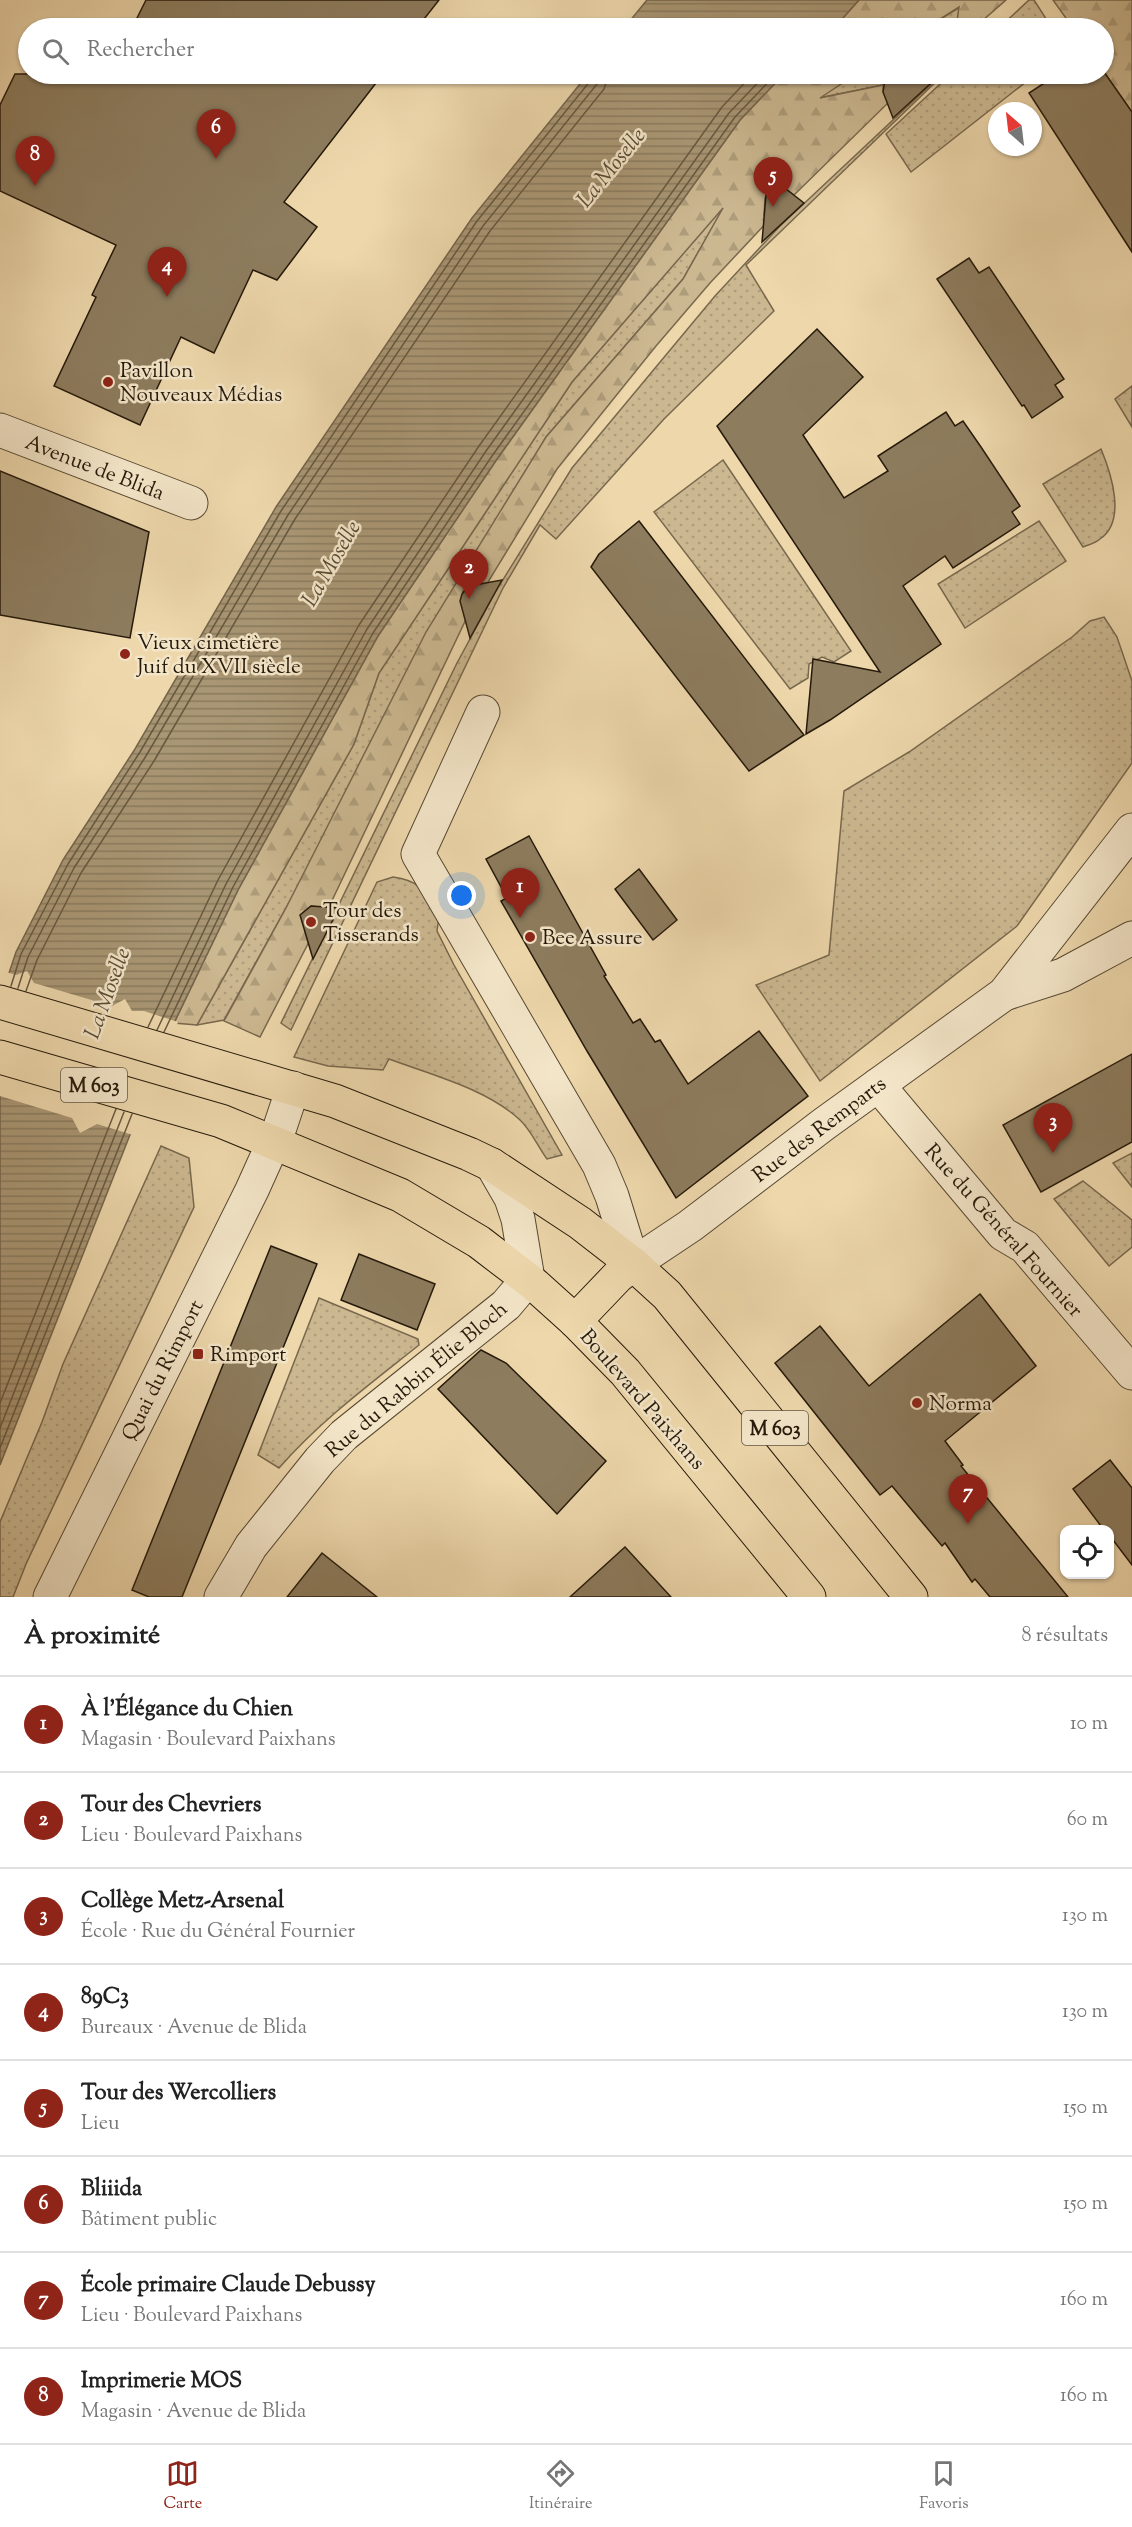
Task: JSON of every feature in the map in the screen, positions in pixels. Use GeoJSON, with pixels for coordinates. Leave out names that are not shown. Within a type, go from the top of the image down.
{"type":"FeatureCollection","features":[{"type":"Feature","properties":{"kind":"main road","name":"M 603"},"geometry":{"type":"LineString","coordinates":[[0,1002],[293,1088],[403,1126],[492,1166],[580,1223],[633,1264],[667,1295],[912,1597]]}},
{"type":"Feature","properties":{"kind":"main road","name":"Boulevard Paixhans"},"geometry":{"type":"LineString","coordinates":[[0,1057],[221,1121],[400,1196],[462,1230],[528,1279],[575,1321],[625,1372],[809,1597]]}},
{"type":"Feature","properties":{"kind":"main road"},"geometry":{"type":"LineString","coordinates":[[575,1321],[618,1276],[633,1264]]}},
{"type":"Feature","properties":{"kind":"street","name":"Avenue de Blida"},"geometry":{"type":"LineString","coordinates":[[0,430],[191,503]]}},
{"type":"Feature","properties":{"kind":"street"},"geometry":{"type":"LineString","coordinates":[[483,712],[418,854],[599,1165],[612,1196],[633,1264]]}},
{"type":"Feature","properties":{"kind":"street","name":"Rue des Remparts"},"geometry":{"type":"LineString","coordinates":[[633,1264],[690,1226],[1004,994],[1132,830]]}},
{"type":"Feature","properties":{"kind":"street","name":"Rue des Remparts"},"geometry":{"type":"LineString","coordinates":[[1004,994],[1063,975],[1132,938]]}},
{"type":"Feature","properties":{"kind":"street","name":"Rue du Général Fournier"},"geometry":{"type":"LineString","coordinates":[[878,1085],[1003,1234],[1025,1247],[1132,1373]]}},
{"type":"Feature","properties":{"kind":"street","name":"Quai du Rimport"},"geometry":{"type":"LineString","coordinates":[[50,1597],[252,1190],[274,1142],[293,1088]]}},
{"type":"Feature","properties":{"kind":"street"},"geometry":{"type":"LineString","coordinates":[[492,1166],[511,1198],[518,1219],[528,1279]]}},
{"type":"Feature","properties":{"kind":"street","name":"Rue du Rabbin Élie Bloch"},"geometry":{"type":"LineString","coordinates":[[221,1597],[251,1546],[320,1460],[344,1435],[506,1305],[528,1279]]}},
{"type":"Feature","properties":{"kind":"green space"},"geometry":{"type":"Polygon","coordinates":[[[859,0],[1006,0],[985,18],[957,18],[959,7],[942,18],[843,18],[859,0]]]}},
{"type":"Feature","properties":{"kind":"green space"},"geometry":{"type":"Polygon","coordinates":[[[1029,0],[1034,0],[1046,18],[1010,18],[1029,0]]]}},
{"type":"Feature","properties":{"kind":"green space"},"geometry":{"type":"Polygon","coordinates":[[[1053,0],[1132,0],[1132,112],[1112,84],[1114,18],[1066,18],[1053,0]]]}},
{"type":"Feature","properties":{"kind":"green space"},"geometry":{"type":"Polygon","coordinates":[[[960,7],[958,18],[942,18],[960,7]]]}},
{"type":"Feature","properties":{"kind":"green space"},"geometry":{"type":"Polygon","coordinates":[[[774,84],[841,84],[820,98],[883,85],[883,92],[889,102],[794,195],[786,189],[771,193],[765,198],[764,215],[769,220],[710,283],[656,346],[557,469],[485,587],[472,585],[463,591],[461,601],[469,613],[327,911],[311,906],[303,913],[313,934],[260,1037],[224,1021],[286,908],[426,632],[546,437],[683,279],[723,208],[572,382],[379,673],[354,744],[197,1025],[174,1023],[238,890],[378,636],[497,459],[740,120],[774,84]]]}},
{"type":"Feature","properties":{"kind":"green space"},"geometry":{"type":"Polygon","coordinates":[[[840,84],[883,84],[883,85],[818,98],[840,84]]]}},
{"type":"Feature","properties":{"kind":"green space"},"geometry":{"type":"Polygon","coordinates":[[[934,84],[746,265],[774,311],[664,419],[556,539],[540,525],[503,588],[291,1030],[281,1023],[457,663],[496,591],[572,468],[715,296],[779,227],[934,84]]]}},
{"type":"Feature","properties":{"kind":"green space"},"geometry":{"type":"Polygon","coordinates":[[[940,84],[1023,84],[1000,102],[988,102],[988,112],[911,172],[886,134],[940,84]]]}},
{"type":"Feature","properties":{"kind":"green space"},"geometry":{"type":"Polygon","coordinates":[[[725,205],[683,279],[546,437],[224,1020],[197,1025],[354,744],[379,673],[572,382],[725,205]]]}},
{"type":"Feature","properties":{"kind":"green space"},"geometry":{"type":"Polygon","coordinates":[[[1132,386],[1132,427],[1115,399],[1132,386]]]}},
{"type":"Feature","properties":{"kind":"green space"},"geometry":{"type":"Polygon","coordinates":[[[1101,449],[1112,483],[1115,509],[1113,521],[1108,531],[1100,539],[1083,547],[1043,484],[1101,449]]]}},
{"type":"Feature","properties":{"kind":"green space"},"geometry":{"type":"Polygon","coordinates":[[[723,460],[851,651],[834,662],[822,657],[809,664],[808,678],[790,689],[654,512],[723,460]]]}},
{"type":"Feature","properties":{"kind":"green space"},"geometry":{"type":"Polygon","coordinates":[[[1039,521],[1066,561],[965,628],[938,584],[1039,521]]]}},
{"type":"Feature","properties":{"kind":"green space"},"geometry":{"type":"Polygon","coordinates":[[[1104,617],[1117,637],[1132,681],[1132,763],[1017,926],[820,1081],[756,985],[829,955],[844,791],[909,752],[1072,637],[1090,621],[1104,617]]]}},
{"type":"Feature","properties":{"kind":"green space"},"geometry":{"type":"Polygon","coordinates":[[[393,877],[417,885],[430,901],[439,917],[437,931],[454,965],[562,1155],[547,1159],[524,1124],[507,1109],[475,1091],[441,1077],[389,1059],[383,1070],[328,1066],[294,1057],[377,882],[393,877]]]}},
{"type":"Feature","properties":{"kind":"green space"},"geometry":{"type":"Polygon","coordinates":[[[161,1146],[189,1158],[194,1207],[26,1564],[13,1597],[0,1597],[0,1522],[42,1422],[63,1364],[161,1146]]]}},
{"type":"Feature","properties":{"kind":"green space"},"geometry":{"type":"Polygon","coordinates":[[[1132,1153],[1132,1187],[1113,1163],[1132,1153]]]}},
{"type":"Feature","properties":{"kind":"green space"},"geometry":{"type":"Polygon","coordinates":[[[1083,1181],[1132,1220],[1132,1247],[1109,1266],[1054,1199],[1083,1181]]]}},
{"type":"Feature","properties":{"kind":"green space"},"geometry":{"type":"Polygon","coordinates":[[[319,1298],[418,1339],[419,1345],[328,1419],[279,1468],[258,1455],[319,1298]]]}},
{"type":"Feature","properties":{"kind":"water"},"geometry":{"type":"Polygon","coordinates":[[[647,0],[859,0],[843,18],[632,18],[647,0]]]}},
{"type":"Feature","properties":{"kind":"water","name":"La Moselle"},"geometry":{"type":"Polygon","coordinates":[[[580,84],[774,84],[740,120],[497,459],[378,636],[238,890],[174,1023],[0,1465],[0,1000],[16,952],[63,860],[135,749],[276,507],[472,218],[580,84]]]}},
{"type":"Feature","properties":{"kind":"pier"},"geometry":{"type":"Polygon","coordinates":[[[27,971],[34,983],[112,1006],[125,999],[132,1011],[144,1011],[178,1022],[133,1135],[97,1124],[80,1133],[72,1118],[0,1096],[0,990],[6,972],[16,975],[27,971]]]}},
{"type":"Feature","properties":{"kind":"building"},"geometry":{"type":"Polygon","coordinates":[[[146,0],[439,0],[425,18],[137,18],[146,0]]]}},
{"type":"Feature","properties":{"kind":"building"},"geometry":{"type":"Polygon","coordinates":[[[15,74],[18,74],[18,84],[375,84],[284,202],[317,227],[277,280],[253,270],[214,353],[181,337],[140,425],[54,386],[96,297],[92,295],[116,245],[0,191],[0,105],[15,74]]]}},
{"type":"Feature","properties":{"kind":"building"},"geometry":{"type":"Polygon","coordinates":[[[884,84],[930,84],[893,118],[883,92],[884,84]]]}},
{"type":"Feature","properties":{"kind":"building"},"geometry":{"type":"Polygon","coordinates":[[[1043,84],[1112,84],[1132,112],[1132,252],[1042,113],[1042,102],[1035,102],[1029,93],[1043,84]]]}},
{"type":"Feature","properties":{"kind":"building"},"geometry":{"type":"Polygon","coordinates":[[[786,189],[804,203],[762,242],[766,195],[786,189]]]}},
{"type":"Feature","properties":{"kind":"building"},"geometry":{"type":"Polygon","coordinates":[[[969,258],[979,273],[989,267],[1064,379],[1055,385],[1063,397],[1032,418],[937,279],[969,258]]]}},
{"type":"Feature","properties":{"kind":"building"},"geometry":{"type":"Polygon","coordinates":[[[817,329],[863,377],[803,435],[844,498],[888,471],[878,456],[946,412],[955,426],[963,421],[1020,506],[1012,512],[1020,524],[953,568],[945,556],[903,586],[941,644],[806,734],[813,659],[880,672],[717,426],[817,329]]]}},
{"type":"Feature","properties":{"kind":"building"},"geometry":{"type":"Polygon","coordinates":[[[0,471],[149,532],[130,638],[0,615],[0,471]]]}},
{"type":"Feature","properties":{"kind":"building"},"geometry":{"type":"Polygon","coordinates":[[[639,521],[804,735],[749,771],[591,567],[599,554],[639,521]]]}},
{"type":"Feature","properties":{"kind":"building"},"geometry":{"type":"Polygon","coordinates":[[[502,580],[470,638],[460,601],[462,594],[469,586],[502,580]]]}},
{"type":"Feature","properties":{"kind":"building"},"geometry":{"type":"Polygon","coordinates":[[[529,836],[606,975],[604,976],[633,1023],[640,1019],[655,1042],[660,1040],[688,1084],[759,1031],[808,1096],[676,1198],[587,1051],[501,901],[507,898],[486,859],[529,836]]]}},
{"type":"Feature","properties":{"kind":"building"},"geometry":{"type":"Polygon","coordinates":[[[639,869],[677,920],[653,940],[615,889],[639,869]]]}},
{"type":"Feature","properties":{"kind":"building"},"geometry":{"type":"Polygon","coordinates":[[[311,906],[339,908],[313,959],[300,915],[311,906]]]}},
{"type":"Feature","properties":{"kind":"building"},"geometry":{"type":"Polygon","coordinates":[[[1132,1054],[1132,1142],[1041,1192],[1003,1125],[1132,1054]]]}},
{"type":"Feature","properties":{"kind":"building"},"geometry":{"type":"Polygon","coordinates":[[[271,1246],[317,1264],[182,1597],[149,1597],[132,1590],[271,1246]]]}},
{"type":"Feature","properties":{"kind":"building"},"geometry":{"type":"Polygon","coordinates":[[[359,1254],[435,1284],[417,1330],[341,1300],[359,1254]]]}},
{"type":"Feature","properties":{"kind":"building"},"geometry":{"type":"Polygon","coordinates":[[[980,1294],[1036,1366],[945,1441],[963,1465],[961,1466],[1068,1597],[990,1597],[975,1579],[972,1582],[945,1543],[942,1546],[892,1486],[880,1495],[775,1363],[820,1326],[869,1386],[980,1294]]]}},
{"type":"Feature","properties":{"kind":"building"},"geometry":{"type":"Polygon","coordinates":[[[481,1350],[506,1363],[606,1461],[557,1514],[438,1389],[481,1350]]]}},
{"type":"Feature","properties":{"kind":"building"},"geometry":{"type":"Polygon","coordinates":[[[1110,1460],[1132,1488],[1132,1565],[1114,1541],[1114,1525],[1100,1525],[1073,1489],[1110,1460]]]}},
{"type":"Feature","properties":{"kind":"building"},"geometry":{"type":"Polygon","coordinates":[[[625,1547],[671,1597],[570,1597],[625,1547]]]}},
{"type":"Feature","properties":{"kind":"building"},"geometry":{"type":"Polygon","coordinates":[[[322,1553],[377,1597],[287,1597],[322,1553]]]}},
{"type":"Feature","properties":{"kind":"place","name":"Bliiida"},"geometry":{"type":"Point","coordinates":[216,159]}},
{"type":"Feature","properties":{"kind":"place","name":"Imprimerie MOS"},"geometry":{"type":"Point","coordinates":[35,186]}},
{"type":"Feature","properties":{"kind":"place","name":"Tour des Wercolliers"},"geometry":{"type":"Point","coordinates":[773,207]}},
{"type":"Feature","properties":{"kind":"place","name":"89C3"},"geometry":{"type":"Point","coordinates":[167,297]}},
{"type":"Feature","properties":{"kind":"place","name":"Pavillon Nouveaux Médias"},"geometry":{"type":"Point","coordinates":[108,382]}},
{"type":"Feature","properties":{"kind":"place","name":"Tour des Chevriers"},"geometry":{"type":"Point","coordinates":[469,599]}},
{"type":"Feature","properties":{"kind":"place","name":"Vieux cimetière Juif du XVII siècle"},"geometry":{"type":"Point","coordinates":[125,654]}},
{"type":"Feature","properties":{"kind":"place","name":"À l'Élégance du Chien"},"geometry":{"type":"Point","coordinates":[520,918]}},
{"type":"Feature","properties":{"kind":"place","name":"Tour des Tisserands"},"geometry":{"type":"Point","coordinates":[311,922]}},
{"type":"Feature","properties":{"kind":"place","name":"Bee Assure"},"geometry":{"type":"Point","coordinates":[530,937]}},
{"type":"Feature","properties":{"kind":"place","name":"Collège Metz-Arsenal"},"geometry":{"type":"Point","coordinates":[1053,1153]}},
{"type":"Feature","properties":{"kind":"place","name":"Rimport"},"geometry":{"type":"Point","coordinates":[198,1354]}},
{"type":"Feature","properties":{"kind":"place","name":"Norma"},"geometry":{"type":"Point","coordinates":[917,1403]}},
{"type":"Feature","properties":{"kind":"place","name":"École primaire Claude Debussy"},"geometry":{"type":"Point","coordinates":[968,1524]}}]}
